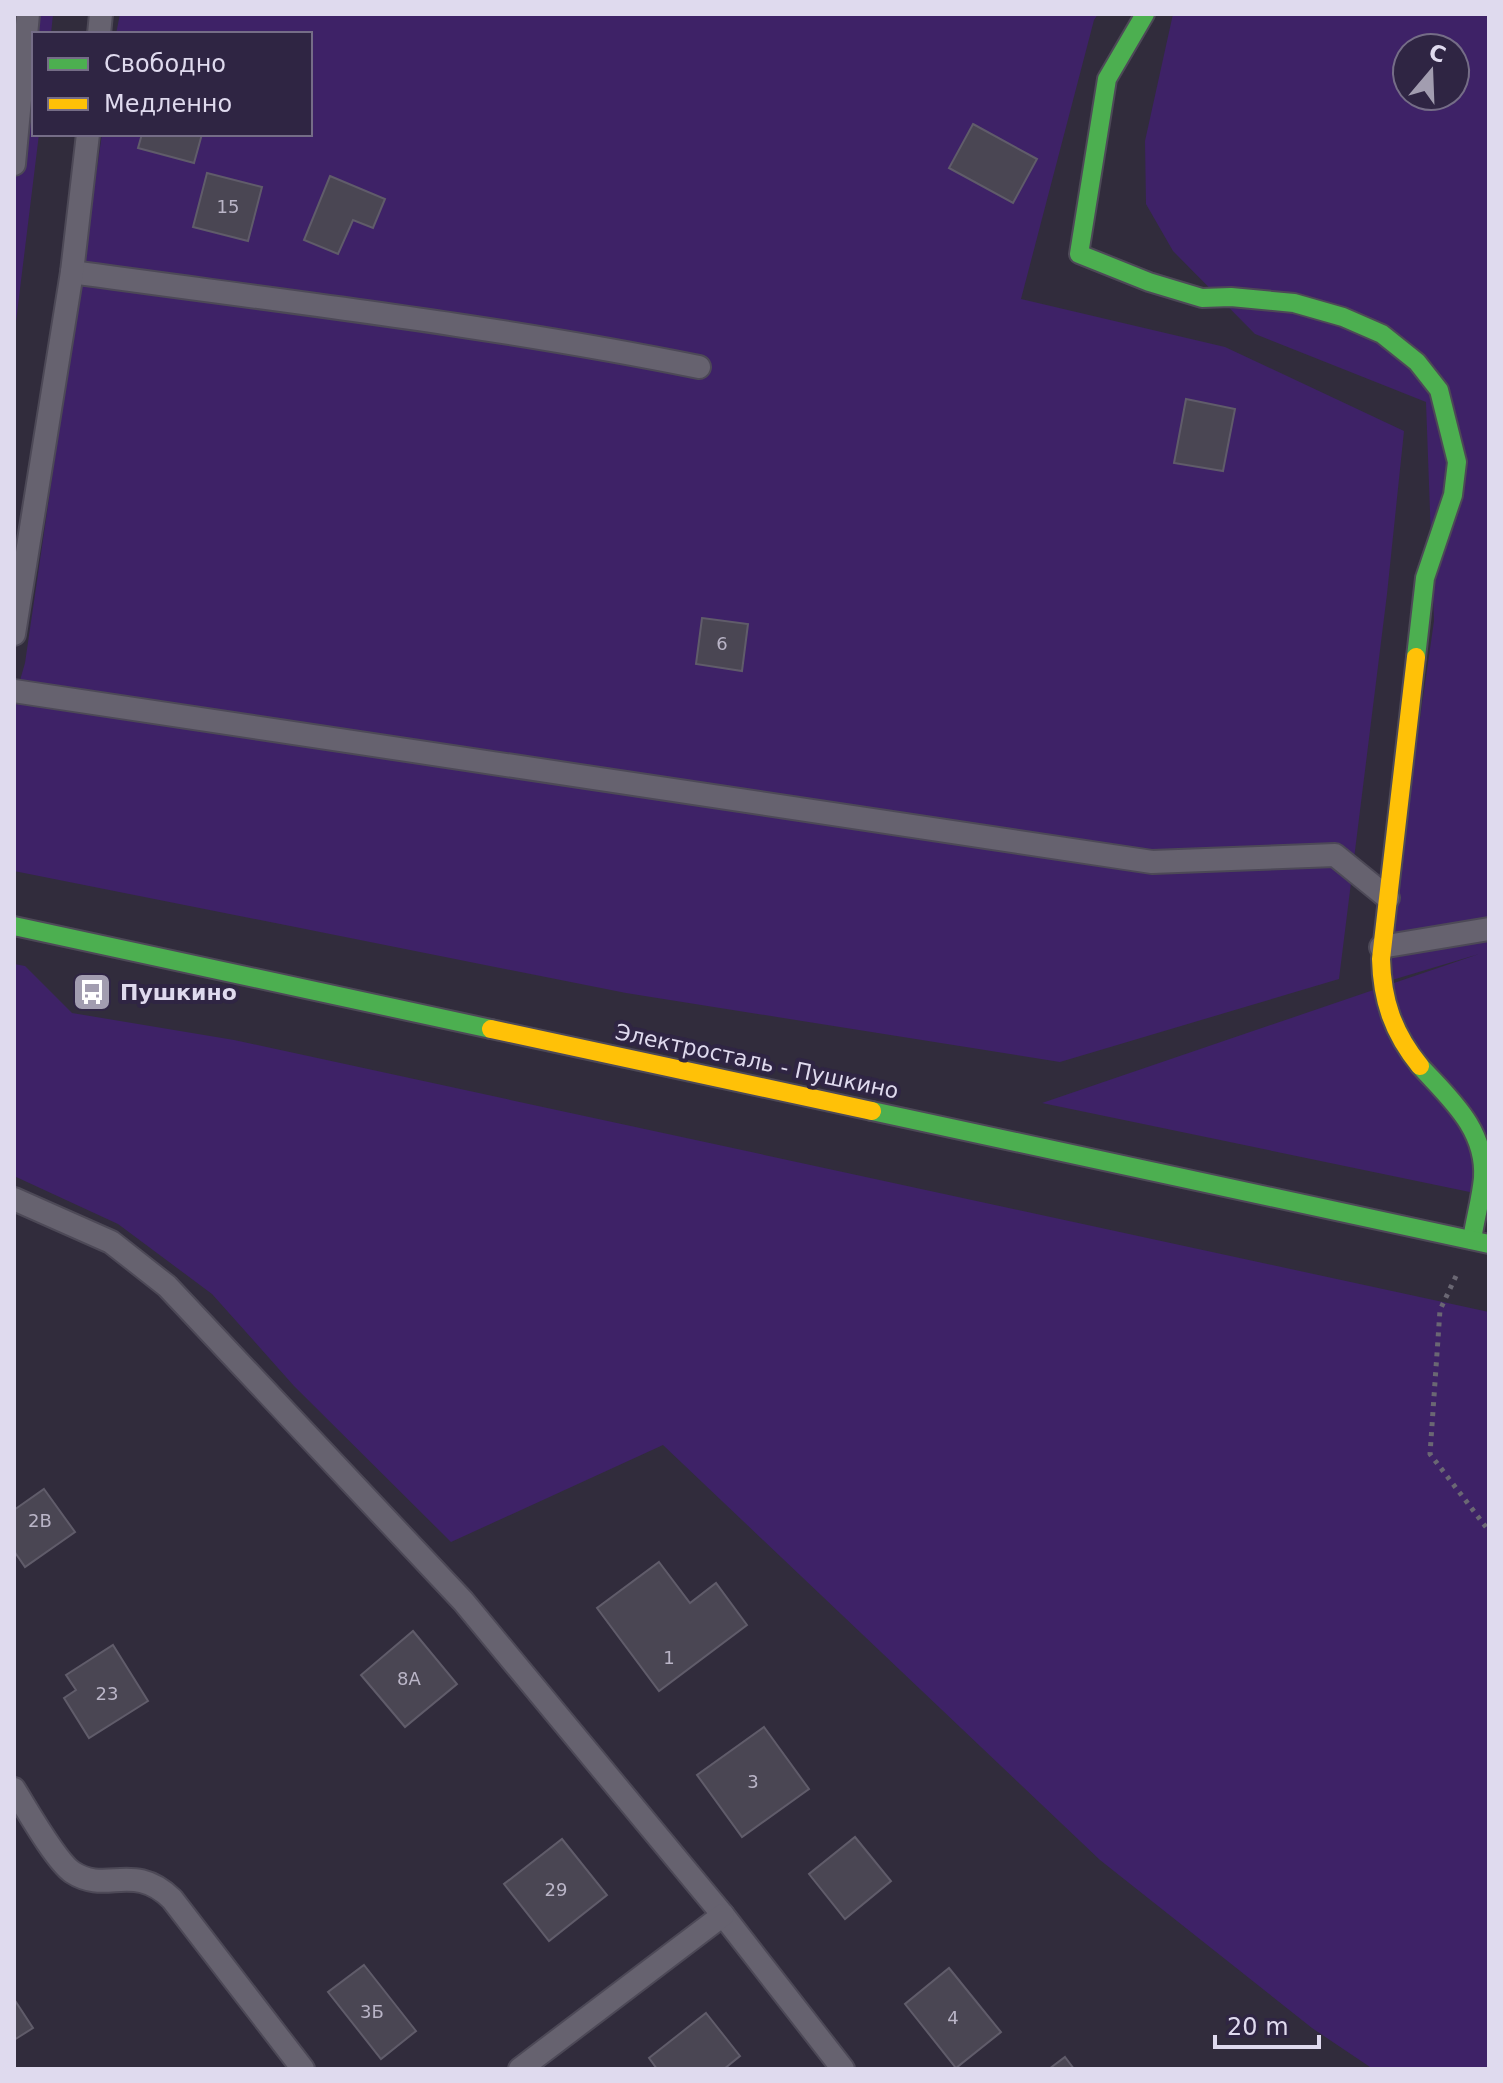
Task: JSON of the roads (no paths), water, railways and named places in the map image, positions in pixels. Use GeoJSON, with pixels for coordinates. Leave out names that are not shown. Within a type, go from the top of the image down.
{"type":"FeatureCollection","features":[{"type":"Feature","properties":{"kind":"street"},"geometry":{"type":"LineString","coordinates":[[1145,14],[1107,79],[1079,254],[1149,282],[1202,298],[1231,297],[1294,303],[1343,317],[1382,334],[1417,362],[1439,390],[1451,431],[1457,462],[1453,495],[1425,578],[1381,947],[1382,983],[1387,1010],[1399,1038],[1472,1125],[1483,1167],[1480,1242]]}},
{"type":"Feature","properties":{"kind":"street","name":"Электросталь - Пушкино"},"geometry":{"type":"LineString","coordinates":[[14,926],[1480,1242]]}},
{"type":"Feature","properties":{"kind":"lane"},"geometry":{"type":"LineString","coordinates":[[14,164],[28,14]]}},
{"type":"Feature","properties":{"kind":"lane"},"geometry":{"type":"LineString","coordinates":[[14,634],[72,272],[88,136]]}},
{"type":"Feature","properties":{"kind":"lane"},"geometry":{"type":"LineString","coordinates":[[72,272],[528,336],[699,367]]}},
{"type":"Feature","properties":{"kind":"lane"},"geometry":{"type":"LineString","coordinates":[[14,691],[1152,862],[1335,855],[1388,898]]}},
{"type":"Feature","properties":{"kind":"lane"},"geometry":{"type":"LineString","coordinates":[[1381,947],[1489,929]]}},
{"type":"Feature","properties":{"kind":"lane"},"geometry":{"type":"LineString","coordinates":[[14,1199],[111,1242],[167,1286],[463,1601],[723,1915],[843,2069]]}},
{"type":"Feature","properties":{"kind":"lane"},"geometry":{"type":"LineString","coordinates":[[14,1789],[42,1835],[71,1871],[106,1881],[125,1878],[146,1881],[162,1889],[303,2069]]}},
{"type":"Feature","properties":{"kind":"lane"},"geometry":{"type":"LineString","coordinates":[[520,2069],[723,1915]]}},
{"type":"Feature","properties":{"kind":"place","name":"Пушкино"},"geometry":{"type":"Point","coordinates":[92,992]}}]}
